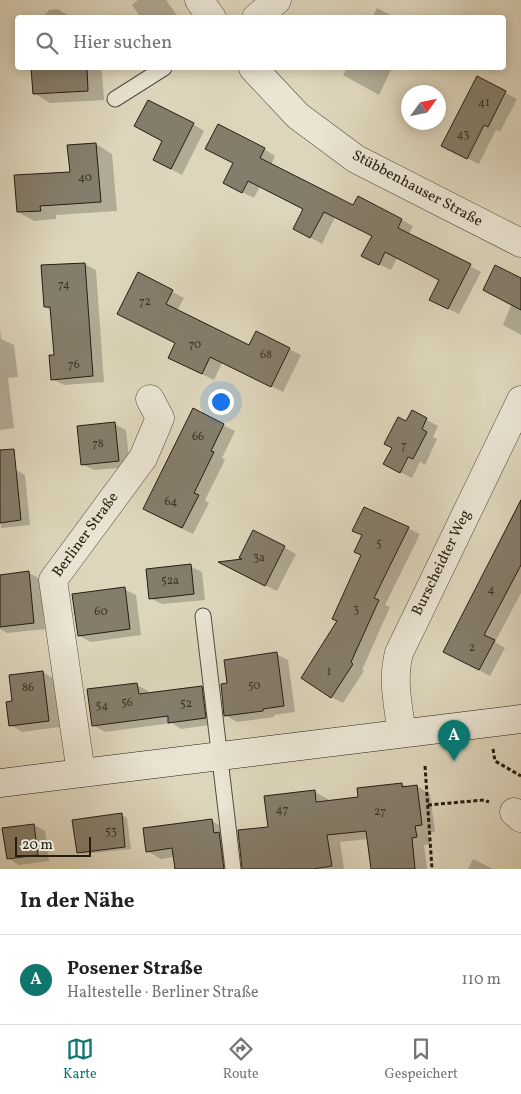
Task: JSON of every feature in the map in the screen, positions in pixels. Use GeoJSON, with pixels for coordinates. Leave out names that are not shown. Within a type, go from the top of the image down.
{"type":"FeatureCollection","features":[{"type":"Feature","properties":{"kind":"street"},"geometry":{"type":"LineString","coordinates":[[199,0],[210,15]]}},
{"type":"Feature","properties":{"kind":"street"},"geometry":{"type":"LineString","coordinates":[[260,15],[278,0]]}},
{"type":"Feature","properties":{"kind":"street","name":"Stübbenhauser Straße"},"geometry":{"type":"LineString","coordinates":[[255,70],[298,116],[356,159],[521,243]]}},
{"type":"Feature","properties":{"kind":"street","name":"Berliner Straße"},"geometry":{"type":"LineString","coordinates":[[81,773],[53,580],[142,458],[160,418],[150,399]]}},
{"type":"Feature","properties":{"kind":"street","name":"Burscheidter Weg"},"geometry":{"type":"LineString","coordinates":[[402,733],[395,682],[398,652],[521,400]]}},
{"type":"Feature","properties":{"kind":"street"},"geometry":{"type":"LineString","coordinates":[[0,783],[521,719]]}},
{"type":"Feature","properties":{"kind":"lane"},"geometry":{"type":"LineString","coordinates":[[115,99],[161,70]]}},
{"type":"Feature","properties":{"kind":"lane"},"geometry":{"type":"LineString","coordinates":[[203,616],[234,869]]}},
{"type":"Feature","properties":{"kind":"path"},"geometry":{"type":"LineString","coordinates":[[493,749],[495,761],[521,776]]}},
{"type":"Feature","properties":{"kind":"path"},"geometry":{"type":"LineString","coordinates":[[425,766],[432,869]]}},
{"type":"Feature","properties":{"kind":"path"},"geometry":{"type":"LineString","coordinates":[[428,805],[484,800],[518,815]]}},
{"type":"Feature","properties":{"kind":"building"},"geometry":{"type":"Polygon","coordinates":[[[31,70],[87,70],[88,91],[33,94],[31,70]]]}},
{"type":"Feature","properties":{"kind":"building"},"geometry":{"type":"Polygon","coordinates":[[[477,76],[506,91],[488,127],[484,125],[467,159],[441,146],[477,76]]]}},
{"type":"Feature","properties":{"kind":"building"},"geometry":{"type":"Polygon","coordinates":[[[148,100],[194,123],[171,169],[153,160],[162,141],[134,126],[148,100]]]}},
{"type":"Feature","properties":{"kind":"building"},"geometry":{"type":"Polygon","coordinates":[[[218,124],[265,148],[260,158],[353,205],[358,196],[402,219],[398,228],[471,264],[448,309],[429,300],[439,280],[385,252],[379,265],[361,256],[372,236],[324,212],[310,238],[293,229],[303,209],[248,181],[242,193],[223,183],[233,163],[205,149],[218,124]]]}},
{"type":"Feature","properties":{"kind":"building"},"geometry":{"type":"Polygon","coordinates":[[[96,143],[101,202],[40,206],[41,211],[17,212],[14,175],[70,172],[67,145],[96,143]]]}},
{"type":"Feature","properties":{"kind":"building"},"geometry":{"type":"Polygon","coordinates":[[[85,263],[93,376],[51,380],[49,355],[54,355],[50,307],[44,307],[41,265],[85,263]]]}},
{"type":"Feature","properties":{"kind":"building"},"geometry":{"type":"Polygon","coordinates":[[[495,265],[521,278],[521,310],[483,290],[495,265]]]}},
{"type":"Feature","properties":{"kind":"building"},"geometry":{"type":"Polygon","coordinates":[[[138,272],[173,290],[166,304],[249,345],[256,331],[290,348],[271,387],[210,357],[202,374],[168,358],[175,343],[117,314],[138,272]]]}},
{"type":"Feature","properties":{"kind":"building"},"geometry":{"type":"Polygon","coordinates":[[[193,408],[224,424],[211,451],[214,452],[194,493],[199,495],[182,528],[143,509],[193,408]]]}},
{"type":"Feature","properties":{"kind":"building"},"geometry":{"type":"Polygon","coordinates":[[[412,410],[427,418],[422,429],[427,432],[413,459],[408,457],[400,473],[383,464],[392,448],[384,444],[398,417],[406,421],[412,410]]]}},
{"type":"Feature","properties":{"kind":"building"},"geometry":{"type":"Polygon","coordinates":[[[115,422],[119,461],[81,465],[77,426],[115,422]]]}},
{"type":"Feature","properties":{"kind":"building"},"geometry":{"type":"Polygon","coordinates":[[[14,449],[21,520],[0,523],[0,450],[14,449]]]}},
{"type":"Feature","properties":{"kind":"building"},"geometry":{"type":"Polygon","coordinates":[[[521,500],[521,565],[484,635],[495,640],[479,670],[443,652],[521,500]]]}},
{"type":"Feature","properties":{"kind":"building"},"geometry":{"type":"Polygon","coordinates":[[[364,507],[409,527],[374,598],[379,600],[351,662],[353,664],[331,698],[301,678],[337,621],[332,619],[361,555],[354,552],[362,535],[352,531],[364,507]]]}},
{"type":"Feature","properties":{"kind":"building"},"geometry":{"type":"Polygon","coordinates":[[[253,530],[285,546],[265,586],[218,562],[242,559],[239,558],[253,530]]]}},
{"type":"Feature","properties":{"kind":"building"},"geometry":{"type":"Polygon","coordinates":[[[191,564],[194,594],[149,599],[146,569],[191,564]]]}},
{"type":"Feature","properties":{"kind":"building"},"geometry":{"type":"Polygon","coordinates":[[[29,571],[34,623],[0,627],[0,575],[29,571]]]}},
{"type":"Feature","properties":{"kind":"building"},"geometry":{"type":"Polygon","coordinates":[[[125,587],[130,629],[78,636],[72,594],[125,587]]]}},
{"type":"Feature","properties":{"kind":"building"},"geometry":{"type":"Polygon","coordinates":[[[277,652],[284,706],[224,716],[221,684],[227,683],[224,660],[277,652]]]}},
{"type":"Feature","properties":{"kind":"building"},"geometry":{"type":"Polygon","coordinates":[[[43,671],[49,721],[9,726],[6,702],[12,701],[9,675],[43,671]]]}},
{"type":"Feature","properties":{"kind":"building"},"geometry":{"type":"Polygon","coordinates":[[[137,683],[139,694],[202,686],[206,718],[168,723],[168,716],[92,726],[87,689],[137,683]]]}},
{"type":"Feature","properties":{"kind":"building"},"geometry":{"type":"Polygon","coordinates":[[[402,783],[402,787],[417,785],[422,825],[415,826],[417,837],[412,838],[415,869],[371,869],[366,831],[327,835],[332,866],[313,869],[242,869],[238,830],[268,827],[264,796],[315,790],[316,802],[358,797],[357,788],[402,783]]]}},
{"type":"Feature","properties":{"kind":"building"},"geometry":{"type":"Polygon","coordinates":[[[122,813],[125,847],[77,853],[72,820],[122,813]]]}},
{"type":"Feature","properties":{"kind":"building"},"geometry":{"type":"Polygon","coordinates":[[[212,819],[214,833],[219,832],[224,869],[175,869],[172,848],[146,852],[143,828],[212,819]]]}},
{"type":"Feature","properties":{"kind":"building"},"geometry":{"type":"Polygon","coordinates":[[[34,824],[38,855],[7,859],[2,828],[34,824]]]}},
{"type":"Feature","properties":{"kind":"place","name":"Posener Straße"},"geometry":{"type":"Point","coordinates":[454,761]}}]}
